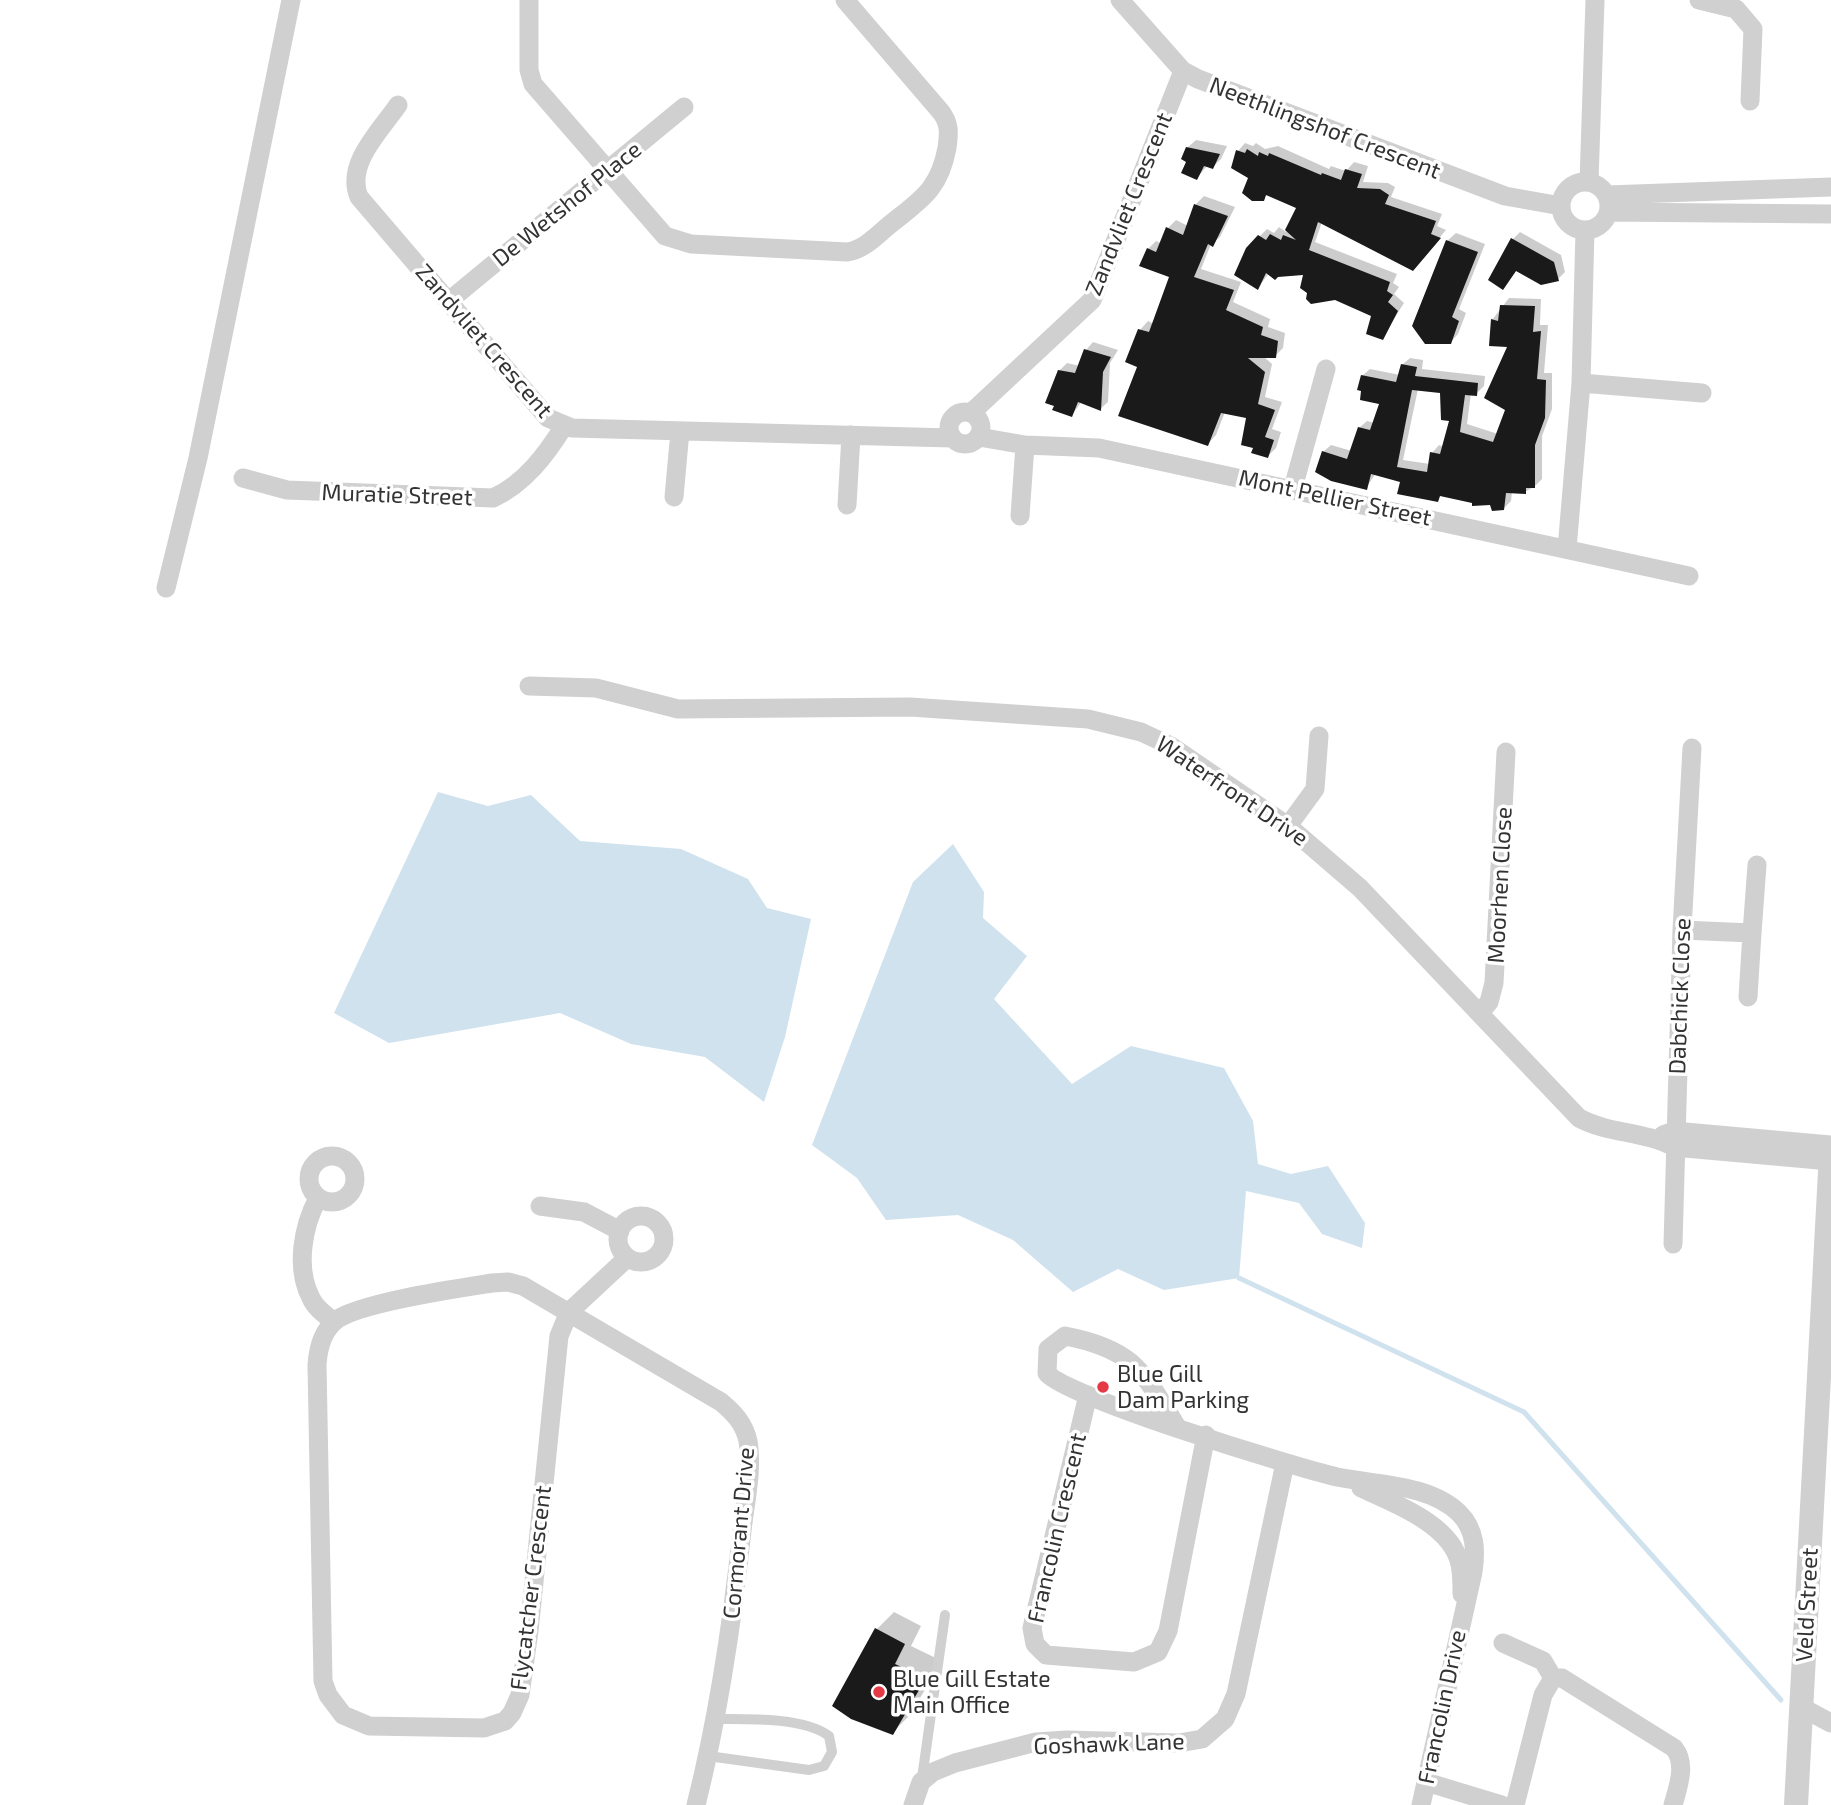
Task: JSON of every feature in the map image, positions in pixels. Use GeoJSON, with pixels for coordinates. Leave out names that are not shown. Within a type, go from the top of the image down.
{"type":"FeatureCollection","features":[{"type":"Feature","properties":{"kind":"street"},"geometry":{"type":"LineString","coordinates":[[166,589],[198,458],[291,0]]}},
{"type":"Feature","properties":{"kind":"street"},"geometry":{"type":"LineString","coordinates":[[529,0],[528,70],[533,84],[658,229],[681,242],[847,252],[863,246],[934,187],[943,171],[949,127],[942,112],[845,0]]}},
{"type":"Feature","properties":{"kind":"street","name":"Neethlingshof Crescent"},"geometry":{"type":"LineString","coordinates":[[1120,0],[1183,71],[1339,136],[1506,197],[1561,206]]}},
{"type":"Feature","properties":{"kind":"street"},"geometry":{"type":"LineString","coordinates":[[1595,0],[1589,182],[1607,204],[1831,214]]}},
{"type":"Feature","properties":{"kind":"street"},"geometry":{"type":"LineString","coordinates":[[1699,0],[1736,9],[1753,29],[1750,101]]}},
{"type":"Feature","properties":{"kind":"street","name":"Zandvliet Crescent"},"geometry":{"type":"LineString","coordinates":[[971,413],[1092,300],[1183,71]]}},
{"type":"Feature","properties":{"kind":"street","name":"Zandvliet Crescent"},"geometry":{"type":"LineString","coordinates":[[398,105],[363,155],[357,168],[356,189],[366,207],[450,300],[542,411],[564,426],[952,438]]}},
{"type":"Feature","properties":{"kind":"street","name":"De Wetshof Place"},"geometry":{"type":"LineString","coordinates":[[450,300],[684,107]]}},
{"type":"Feature","properties":{"kind":"street"},"geometry":{"type":"LineString","coordinates":[[1589,182],[1569,187],[1563,195],[1561,206],[1568,223],[1585,230],[1595,228],[1607,204]]}},
{"type":"Feature","properties":{"kind":"street"},"geometry":{"type":"LineString","coordinates":[[1607,204],[1831,187]]}},
{"type":"Feature","properties":{"kind":"street"},"geometry":{"type":"LineString","coordinates":[[1567,549],[1581,383],[1585,230]]}},
{"type":"Feature","properties":{"kind":"street"},"geometry":{"type":"LineString","coordinates":[[1293,488],[1326,369]]}},
{"type":"Feature","properties":{"kind":"street"},"geometry":{"type":"LineString","coordinates":[[1581,383],[1702,393]]}},
{"type":"Feature","properties":{"kind":"street"},"geometry":{"type":"LineString","coordinates":[[964,412],[971,413],[981,424],[979,437],[965,445],[952,438],[949,432],[952,418],[964,412]]}},
{"type":"Feature","properties":{"kind":"street","name":"Muratie Street"},"geometry":{"type":"LineString","coordinates":[[243,478],[287,490],[493,498],[515,485],[529,472],[564,426]]}},
{"type":"Feature","properties":{"kind":"street"},"geometry":{"type":"LineString","coordinates":[[674,497],[680,431]]}},
{"type":"Feature","properties":{"kind":"street"},"geometry":{"type":"LineString","coordinates":[[847,505],[851,435]]}},
{"type":"Feature","properties":{"kind":"street","name":"Mont Pellier Street"},"geometry":{"type":"LineString","coordinates":[[979,437],[1025,445],[1100,448],[1689,576]]}},
{"type":"Feature","properties":{"kind":"street"},"geometry":{"type":"LineString","coordinates":[[1020,516],[1025,445]]}},
{"type":"Feature","properties":{"kind":"street","name":"Waterfront Drive"},"geometry":{"type":"LineString","coordinates":[[528,686],[596,688],[678,709],[910,707],[1107,722],[1141,732],[1171,746],[1288,826],[1360,888],[1579,1118],[1598,1126],[1655,1138],[1831,1145]]}},
{"type":"Feature","properties":{"kind":"street"},"geometry":{"type":"LineString","coordinates":[[1288,826],[1315,789],[1319,736]]}},
{"type":"Feature","properties":{"kind":"street","name":"Dabchick Close"},"geometry":{"type":"LineString","coordinates":[[1673,1244],[1682,930],[1692,748]]}},
{"type":"Feature","properties":{"kind":"street","name":"Moorhen Close"},"geometry":{"type":"LineString","coordinates":[[1480,1013],[1489,1002],[1494,983],[1506,752]]}},
{"type":"Feature","properties":{"kind":"street"},"geometry":{"type":"LineString","coordinates":[[1748,997],[1757,865]]}},
{"type":"Feature","properties":{"kind":"street"},"geometry":{"type":"LineString","coordinates":[[1682,930],[1752,933]]}},
{"type":"Feature","properties":{"kind":"street","name":"Waterfront Drive"},"geometry":{"type":"LineString","coordinates":[[1674,1139],[1830,1161]]}},
{"type":"Feature","properties":{"kind":"street","name":"Veld Street"},"geometry":{"type":"LineString","coordinates":[[1796,1805],[1831,1153]]}},
{"type":"Feature","properties":{"kind":"street"},"geometry":{"type":"LineString","coordinates":[[318,1198],[308,1220],[303,1273],[311,1298],[334,1322],[365,1306],[508,1282],[523,1286],[569,1312],[626,1258]]}},
{"type":"Feature","properties":{"kind":"street"},"geometry":{"type":"LineString","coordinates":[[540,1206],[584,1212],[620,1231]]}},
{"type":"Feature","properties":{"kind":"street"},"geometry":{"type":"LineString","coordinates":[[646,1217],[655,1221],[664,1239],[656,1258],[636,1262],[626,1258],[621,1250],[620,1231],[626,1222],[646,1217]]}},
{"type":"Feature","properties":{"kind":"street","name":"Flycatcher Crescent"},"geometry":{"type":"LineString","coordinates":[[334,1322],[320,1345],[317,1365],[323,1682],[328,1695],[343,1715],[369,1726],[484,1728],[505,1721],[520,1695],[541,1530],[555,1358],[561,1327],[569,1312]]}},
{"type":"Feature","properties":{"kind":"street","name":"Cormorant Drive"},"geometry":{"type":"LineString","coordinates":[[569,1312],[721,1402],[734,1413],[745,1430],[749,1461],[730,1639],[716,1719],[696,1805]]}},
{"type":"Feature","properties":{"kind":"street","name":"Francolin Drive"},"geometry":{"type":"LineString","coordinates":[[1177,1427],[1146,1376],[1128,1358],[1065,1336],[1048,1349],[1047,1373],[1058,1383],[1088,1395],[1177,1427],[1285,1463],[1340,1478],[1435,1498],[1458,1512],[1473,1536],[1476,1553],[1421,1805]]}},
{"type":"Feature","properties":{"kind":"street","name":"Francolin Crescent"},"geometry":{"type":"LineString","coordinates":[[1088,1395],[1032,1628],[1035,1644],[1046,1655],[1134,1662],[1158,1652],[1168,1630],[1206,1435]]}},
{"type":"Feature","properties":{"kind":"street","name":"Goshawk Lane"},"geometry":{"type":"LineString","coordinates":[[921,1782],[943,1767],[1037,1742],[1179,1742],[1194,1741],[1210,1735],[1225,1719],[1236,1694],[1285,1463]]}},
{"type":"Feature","properties":{"kind":"street","name":"Francolin Drive"},"geometry":{"type":"LineString","coordinates":[[1340,1478],[1401,1508],[1449,1541],[1458,1558],[1463,1609]]}},
{"type":"Feature","properties":{"kind":"street"},"geometry":{"type":"LineString","coordinates":[[1503,1643],[1543,1661],[1553,1678],[1570,1681],[1674,1748],[1680,1759],[1681,1771],[1673,1805]]}},
{"type":"Feature","properties":{"kind":"street"},"geometry":{"type":"LineString","coordinates":[[1515,1805],[1543,1695],[1553,1678]]}},
{"type":"Feature","properties":{"kind":"street"},"geometry":{"type":"LineString","coordinates":[[1801,1707],[1831,1724]]}},
{"type":"Feature","properties":{"kind":"street"},"geometry":{"type":"LineString","coordinates":[[913,1805],[921,1782]]}},
{"type":"Feature","properties":{"kind":"street"},"geometry":{"type":"LineString","coordinates":[[1426,1782],[1502,1805]]}},
{"type":"Feature","properties":{"kind":"lane"},"geometry":{"type":"LineString","coordinates":[[921,1782],[945,1615]]}},
{"type":"Feature","properties":{"kind":"lane"},"geometry":{"type":"LineString","coordinates":[[708,1756],[809,1770],[824,1766],[832,1752],[829,1736],[814,1728],[763,1719],[716,1719]]}},
{"type":"Feature","properties":{"kind":"water"},"geometry":{"type":"Polygon","coordinates":[[[438,792],[488,806],[531,795],[580,841],[681,849],[748,879],[767,908],[811,919],[785,1037],[764,1102],[705,1057],[631,1044],[560,1013],[389,1043],[334,1013],[438,792]]]}},
{"type":"Feature","properties":{"kind":"water"},"geometry":{"type":"Polygon","coordinates":[[[953,844],[984,892],[983,918],[1027,956],[994,999],[1072,1084],[1131,1046],[1224,1068],[1253,1121],[1258,1164],[1291,1174],[1328,1166],[1365,1223],[1362,1248],[1322,1234],[1299,1203],[1246,1191],[1239,1278],[1164,1290],[1118,1269],[1073,1292],[1013,1240],[958,1215],[886,1220],[857,1178],[812,1145],[913,882],[953,844]]]}},
{"type":"Feature","properties":{"kind":"building"},"geometry":{"type":"Polygon","coordinates":[[[1186,147],[1220,154],[1213,169],[1204,166],[1197,180],[1181,173],[1186,162],[1181,159],[1186,147]]]}},
{"type":"Feature","properties":{"kind":"building"},"geometry":{"type":"Polygon","coordinates":[[[1247,149],[1258,156],[1259,152],[1268,156],[1269,153],[1321,175],[1322,173],[1341,180],[1345,169],[1362,174],[1357,188],[1380,189],[1389,195],[1385,204],[1436,221],[1431,234],[1441,238],[1413,271],[1318,222],[1309,250],[1390,282],[1387,291],[1393,295],[1388,302],[1398,311],[1383,340],[1366,334],[1371,316],[1335,300],[1311,304],[1306,299],[1307,293],[1300,288],[1303,275],[1278,277],[1275,280],[1266,273],[1258,290],[1234,275],[1246,248],[1258,235],[1266,240],[1270,234],[1281,240],[1283,235],[1296,240],[1285,230],[1296,208],[1266,195],[1264,201],[1252,201],[1242,193],[1248,178],[1231,168],[1236,150],[1245,153],[1247,149]]]}},
{"type":"Feature","properties":{"kind":"building"},"geometry":{"type":"Polygon","coordinates":[[[1194,204],[1228,216],[1213,247],[1208,244],[1194,277],[1234,290],[1226,310],[1263,327],[1261,335],[1278,341],[1276,358],[1248,358],[1265,372],[1258,404],[1275,410],[1265,437],[1274,440],[1268,458],[1251,453],[1253,448],[1241,445],[1246,418],[1221,413],[1208,446],[1118,416],[1137,367],[1125,362],[1138,329],[1149,332],[1169,277],[1139,266],[1147,248],[1156,252],[1166,227],[1183,235],[1194,204]]]}},
{"type":"Feature","properties":{"kind":"building"},"geometry":{"type":"Polygon","coordinates":[[[1511,238],[1554,262],[1559,281],[1541,285],[1516,271],[1503,290],[1488,280],[1511,238]]]}},
{"type":"Feature","properties":{"kind":"building"},"geometry":{"type":"Polygon","coordinates":[[[1446,240],[1478,252],[1452,317],[1459,321],[1451,344],[1425,344],[1412,326],[1446,240]]]}},
{"type":"Feature","properties":{"kind":"building"},"geometry":{"type":"Polygon","coordinates":[[[1500,305],[1535,306],[1533,332],[1541,331],[1537,379],[1546,380],[1545,418],[1535,445],[1535,488],[1526,488],[1526,494],[1506,493],[1504,510],[1492,511],[1490,505],[1472,506],[1472,503],[1440,496],[1438,502],[1397,494],[1400,482],[1371,474],[1367,490],[1331,481],[1315,472],[1322,451],[1347,459],[1358,427],[1370,430],[1379,404],[1360,400],[1361,391],[1357,390],[1361,375],[1396,382],[1401,364],[1417,367],[1415,376],[1478,383],[1477,396],[1465,395],[1460,432],[1493,442],[1505,410],[1484,398],[1507,347],[1489,346],[1491,319],[1498,321],[1500,305]],[[1412,390],[1397,467],[1427,472],[1430,452],[1440,454],[1449,421],[1441,420],[1440,393],[1412,390]]]}},
{"type":"Feature","properties":{"kind":"building"},"geometry":{"type":"Polygon","coordinates":[[[1084,349],[1111,357],[1103,372],[1101,411],[1078,402],[1072,417],[1052,410],[1054,406],[1045,403],[1058,370],[1075,373],[1084,349]]]}},
{"type":"Feature","properties":{"kind":"building","name":"Blue Gill Estate Main Office"},"geometry":{"type":"Polygon","coordinates":[[[875,1628],[905,1644],[895,1664],[926,1678],[893,1735],[851,1719],[832,1706],[875,1628]]]}},
{"type":"Feature","properties":{"kind":"waterway"},"geometry":{"type":"LineString","coordinates":[[1239,1278],[1524,1412],[1781,1700]]}},
{"type":"Feature","properties":{"kind":"place","name":"Blue Gill Dam Parking"},"geometry":{"type":"Point","coordinates":[1103,1387]}},
{"type":"Feature","properties":{"kind":"place","name":"Blue Gill Estate Main Office"},"geometry":{"type":"Point","coordinates":[879,1692]}}]}
